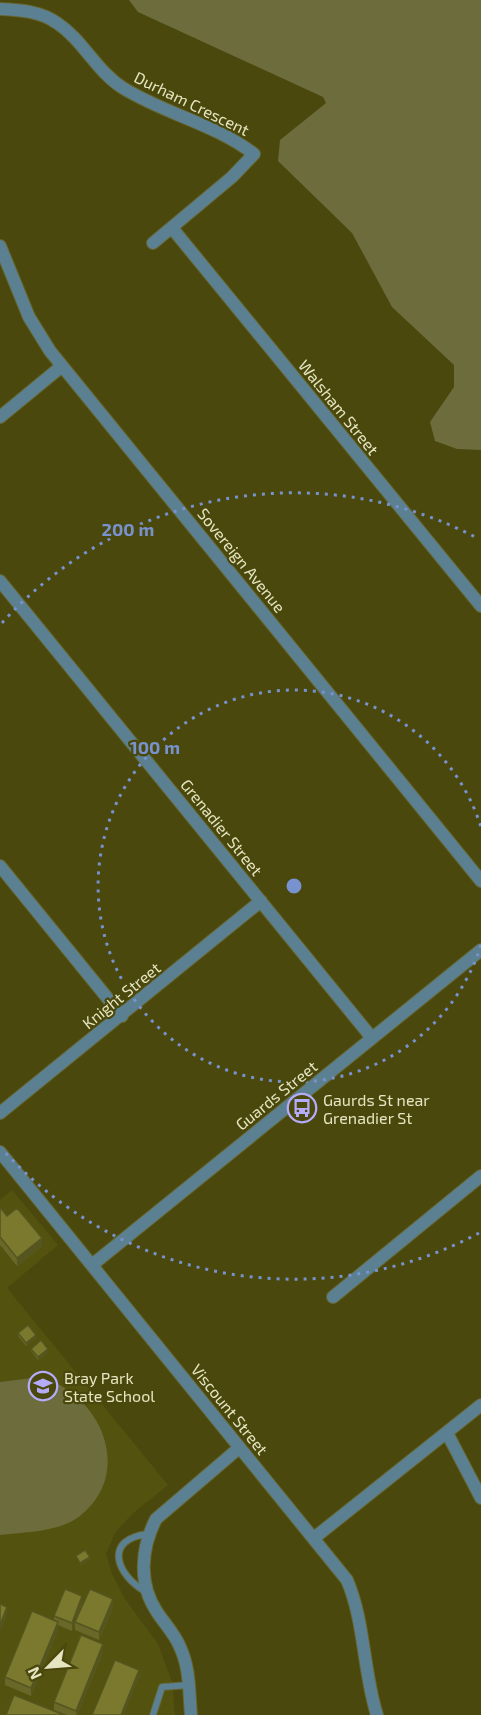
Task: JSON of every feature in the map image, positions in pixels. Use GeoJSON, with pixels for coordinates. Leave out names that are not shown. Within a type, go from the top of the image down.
{"type":"FeatureCollection","features":[{"type":"Feature","properties":{"kind":"street","name":"Durham Crescent"},"geometry":{"type":"LineString","coordinates":[[0,9],[34,12],[57,23],[120,86],[147,102],[234,139],[254,154],[232,177],[172,228]]}},
{"type":"Feature","properties":{"kind":"street"},"geometry":{"type":"LineString","coordinates":[[153,243],[172,228]]}},
{"type":"Feature","properties":{"kind":"street","name":"Walsham Street"},"geometry":{"type":"LineString","coordinates":[[172,228],[481,606]]}},
{"type":"Feature","properties":{"kind":"street","name":"Sovereign Avenue"},"geometry":{"type":"LineString","coordinates":[[0,246],[29,317],[62,366],[481,881]]}},
{"type":"Feature","properties":{"kind":"street"},"geometry":{"type":"LineString","coordinates":[[0,417],[62,366]]}},
{"type":"Feature","properties":{"kind":"street","name":"Grenadier Street"},"geometry":{"type":"LineString","coordinates":[[0,580],[372,1038]]}},
{"type":"Feature","properties":{"kind":"street"},"geometry":{"type":"LineString","coordinates":[[0,866],[122,1016]]}},
{"type":"Feature","properties":{"kind":"street","name":"Knight Street"},"geometry":{"type":"LineString","coordinates":[[0,1113],[261,901]]}},
{"type":"Feature","properties":{"kind":"street","name":"Guards Street"},"geometry":{"type":"LineString","coordinates":[[92,1265],[481,950]]}},
{"type":"Feature","properties":{"kind":"street","name":"Viscount Street"},"geometry":{"type":"LineString","coordinates":[[0,1152],[347,1580],[352,1593],[376,1715]]}},
{"type":"Feature","properties":{"kind":"street"},"geometry":{"type":"LineString","coordinates":[[333,1297],[481,1176]]}},
{"type":"Feature","properties":{"kind":"street"},"geometry":{"type":"LineString","coordinates":[[314,1538],[481,1405]]}},
{"type":"Feature","properties":{"kind":"street"},"geometry":{"type":"LineString","coordinates":[[447,1432],[481,1498]]}},
{"type":"Feature","properties":{"kind":"street"},"geometry":{"type":"LineString","coordinates":[[191,1715],[187,1667],[179,1645],[147,1593],[144,1556],[148,1534],[168,1507],[239,1448]]}},
{"type":"Feature","properties":{"kind":"lane"},"geometry":{"type":"LineString","coordinates":[[147,1593],[133,1585],[126,1576],[120,1565],[118,1554],[124,1542],[132,1536],[148,1534]]}},
{"type":"Feature","properties":{"kind":"lane"},"geometry":{"type":"LineString","coordinates":[[153,1715],[162,1687],[189,1685]]}},
{"type":"Feature","properties":{"kind":"shaded area"},"geometry":{"type":"Polygon","coordinates":[[[129,0],[481,0],[481,450],[457,449],[435,441],[430,422],[454,387],[454,365],[392,307],[352,233],[278,161],[280,140],[326,103],[323,97],[138,12],[129,0]]]}},
{"type":"Feature","properties":{"kind":"shaded area","name":"Bray Park State School"},"geometry":{"type":"Polygon","coordinates":[[[12,1190],[58,1245],[7,1288],[168,1485],[132,1514],[115,1533],[106,1554],[112,1574],[125,1599],[158,1644],[172,1682],[175,1715],[0,1715],[0,1200],[12,1190]]]}},
{"type":"Feature","properties":{"kind":"shaded area"},"geometry":{"type":"Polygon","coordinates":[[[40,1377],[61,1386],[80,1400],[94,1417],[104,1436],[108,1457],[106,1478],[97,1498],[72,1521],[42,1530],[0,1535],[0,1382],[40,1377]]]}},
{"type":"Feature","properties":{"kind":"building"},"geometry":{"type":"Polygon","coordinates":[[[0,1207],[7,1216],[17,1208],[42,1238],[17,1258],[0,1238],[0,1207]]]}},
{"type":"Feature","properties":{"kind":"building"},"geometry":{"type":"Polygon","coordinates":[[[28,1325],[36,1335],[26,1343],[18,1333],[28,1325]]]}},
{"type":"Feature","properties":{"kind":"building"},"geometry":{"type":"Polygon","coordinates":[[[41,1340],[48,1349],[38,1357],[31,1349],[41,1340]]]}},
{"type":"Feature","properties":{"kind":"building"},"geometry":{"type":"Polygon","coordinates":[[[85,1550],[90,1557],[80,1563],[76,1556],[85,1550]]]}},
{"type":"Feature","properties":{"kind":"building"},"geometry":{"type":"Polygon","coordinates":[[[65,1589],[82,1596],[72,1623],[54,1616],[65,1589]]]}},
{"type":"Feature","properties":{"kind":"building"},"geometry":{"type":"Polygon","coordinates":[[[90,1589],[113,1599],[99,1632],[75,1622],[90,1589]]]}},
{"type":"Feature","properties":{"kind":"building"},"geometry":{"type":"Polygon","coordinates":[[[0,1604],[7,1607],[0,1625],[0,1604]]]}},
{"type":"Feature","properties":{"kind":"building"},"geometry":{"type":"Polygon","coordinates":[[[32,1611],[58,1622],[31,1688],[5,1677],[32,1611]]]}},
{"type":"Feature","properties":{"kind":"building"},"geometry":{"type":"Polygon","coordinates":[[[81,1635],[103,1644],[76,1711],[54,1702],[81,1635]]]}},
{"type":"Feature","properties":{"kind":"building"},"geometry":{"type":"Polygon","coordinates":[[[115,1660],[139,1670],[121,1715],[92,1715],[115,1660]]]}},
{"type":"Feature","properties":{"kind":"building"},"geometry":{"type":"Polygon","coordinates":[[[14,1695],[64,1715],[6,1715],[14,1695]]]}},
{"type":"Feature","properties":{"kind":"place","name":"Gaurds St near Grenadier St"},"geometry":{"type":"Point","coordinates":[302,1108]}},
{"type":"Feature","properties":{"kind":"place","name":"Bray Park State School"},"geometry":{"type":"Point","coordinates":[43,1386]}}]}
